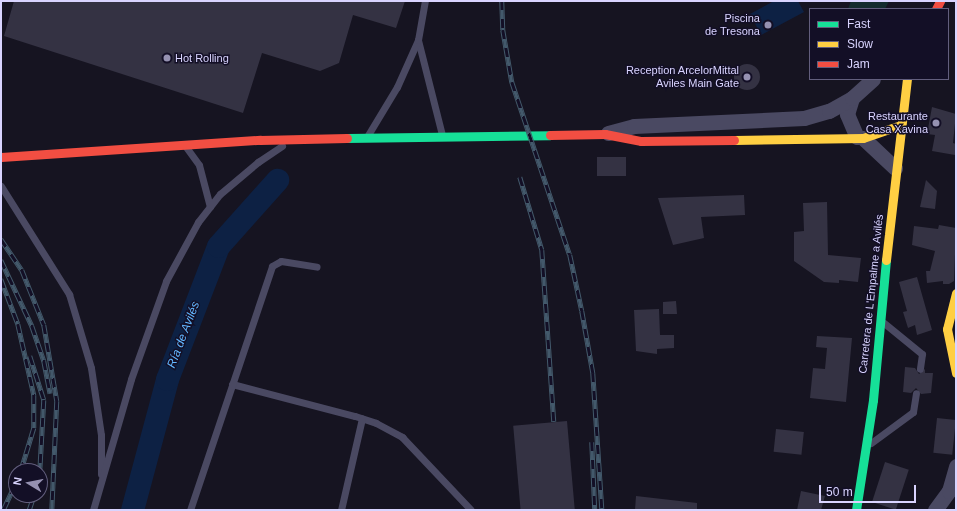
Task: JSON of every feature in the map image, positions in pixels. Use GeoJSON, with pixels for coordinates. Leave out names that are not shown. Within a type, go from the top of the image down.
{"type":"FeatureCollection","features":[{"type":"Feature","properties":{"kind":"street"},"geometry":{"type":"LineString","coordinates":[[605,134],[634,126],[804,118],[829,111],[852,98],[871,80]]}},
{"type":"Feature","properties":{"kind":"street","name":"Carretera de L'Empalme a Avilés"},"geometry":{"type":"LineString","coordinates":[[856,510],[867,445],[881,321],[895,168],[907,80]]}},
{"type":"Feature","properties":{"kind":"street"},"geometry":{"type":"LineString","coordinates":[[852,98],[847,114],[860,137],[895,168]]}},
{"type":"Feature","properties":{"kind":"street"},"geometry":{"type":"LineString","coordinates":[[1,157],[184,145],[366,138],[605,134],[641,141],[860,137],[901,125]]}},
{"type":"Feature","properties":{"kind":"street"},"geometry":{"type":"LineString","coordinates":[[956,293],[947,329],[956,373]]}},
{"type":"Feature","properties":{"kind":"street"},"geometry":{"type":"LineString","coordinates":[[935,510],[949,491],[956,466]]}},
{"type":"Feature","properties":{"kind":"lane"},"geometry":{"type":"LineString","coordinates":[[366,138],[397,87],[418,40],[426,1]]}},
{"type":"Feature","properties":{"kind":"lane"},"geometry":{"type":"LineString","coordinates":[[418,40],[442,137]]}},
{"type":"Feature","properties":{"kind":"lane"},"geometry":{"type":"LineString","coordinates":[[93,510],[132,379],[166,281],[198,222],[220,194],[258,162],[291,140]]}},
{"type":"Feature","properties":{"kind":"lane"},"geometry":{"type":"LineString","coordinates":[[184,145],[199,165],[210,207]]}},
{"type":"Feature","properties":{"kind":"lane"},"geometry":{"type":"LineString","coordinates":[[1,186],[69,294],[91,368],[101,435],[101,482]]}},
{"type":"Feature","properties":{"kind":"lane"},"geometry":{"type":"LineString","coordinates":[[190,510],[272,266],[281,261],[317,267]]}},
{"type":"Feature","properties":{"kind":"lane"},"geometry":{"type":"LineString","coordinates":[[881,321],[922,354],[920,369]]}},
{"type":"Feature","properties":{"kind":"lane"},"geometry":{"type":"LineString","coordinates":[[232,384],[362,418],[402,436],[471,510]]}},
{"type":"Feature","properties":{"kind":"lane"},"geometry":{"type":"LineString","coordinates":[[867,445],[913,412],[916,393]]}},
{"type":"Feature","properties":{"kind":"lane"},"geometry":{"type":"LineString","coordinates":[[341,510],[362,418]]}},
{"type":"Feature","properties":{"kind":"green space"},"geometry":{"type":"Polygon","coordinates":[[[851,1],[889,1],[886,8],[848,8],[851,1]]]}},
{"type":"Feature","properties":{"kind":"water","name":"Piscina de Tresona"},"geometry":{"type":"Polygon","coordinates":[[[774,1],[798,1],[804,12],[761,35],[750,14],[774,1]]]}},
{"type":"Feature","properties":{"kind":"building","name":"Hot Rolling"},"geometry":{"type":"Polygon","coordinates":[[[14,1],[405,1],[396,28],[353,15],[339,63],[320,71],[262,53],[243,113],[4,36],[14,1]]]}},
{"type":"Feature","properties":{"kind":"building","name":"Reception ArcelorMittal Aviles Main Gate"},"geometry":{"type":"Polygon","coordinates":[[[747,64],[756,68],[760,77],[756,86],[747,90],[738,86],[734,77],[738,68],[747,64]]]}},
{"type":"Feature","properties":{"kind":"building"},"geometry":{"type":"Polygon","coordinates":[[[932,107],[956,114],[953,143],[956,144],[955,155],[932,151],[935,135],[927,134],[932,107]]]}},
{"type":"Feature","properties":{"kind":"building"},"geometry":{"type":"Polygon","coordinates":[[[597,157],[626,157],[626,176],[597,176],[597,157]]]}},
{"type":"Feature","properties":{"kind":"building"},"geometry":{"type":"Polygon","coordinates":[[[926,180],[937,191],[935,209],[920,207],[926,180]]]}},
{"type":"Feature","properties":{"kind":"building"},"geometry":{"type":"Polygon","coordinates":[[[744,195],[745,215],[701,217],[704,238],[673,245],[658,198],[744,195]]]}},
{"type":"Feature","properties":{"kind":"building"},"geometry":{"type":"Polygon","coordinates":[[[827,202],[828,255],[861,258],[858,282],[839,280],[839,283],[824,282],[794,261],[794,232],[804,231],[803,203],[827,202]]]}},
{"type":"Feature","properties":{"kind":"building"},"geometry":{"type":"Polygon","coordinates":[[[939,225],[956,228],[954,281],[949,284],[943,284],[943,281],[927,283],[926,271],[930,271],[935,251],[912,245],[914,226],[938,229],[939,225]]]}},
{"type":"Feature","properties":{"kind":"building"},"geometry":{"type":"Polygon","coordinates":[[[917,277],[932,330],[917,335],[915,325],[908,328],[903,312],[907,311],[899,282],[917,277]]]}},
{"type":"Feature","properties":{"kind":"building"},"geometry":{"type":"Polygon","coordinates":[[[676,301],[677,314],[663,314],[663,302],[676,301]]]}},
{"type":"Feature","properties":{"kind":"building"},"geometry":{"type":"Polygon","coordinates":[[[659,309],[660,335],[674,335],[674,348],[657,349],[657,354],[636,351],[634,310],[659,309]]]}},
{"type":"Feature","properties":{"kind":"building"},"geometry":{"type":"Polygon","coordinates":[[[817,336],[852,338],[846,402],[810,398],[813,368],[825,369],[827,348],[816,347],[817,336]]]}},
{"type":"Feature","properties":{"kind":"building"},"geometry":{"type":"Polygon","coordinates":[[[905,367],[915,368],[919,374],[925,369],[925,373],[933,373],[931,393],[921,394],[916,388],[911,393],[903,392],[905,367]]]}},
{"type":"Feature","properties":{"kind":"building"},"geometry":{"type":"Polygon","coordinates":[[[937,418],[956,420],[952,455],[933,453],[937,418]]]}},
{"type":"Feature","properties":{"kind":"building"},"geometry":{"type":"Polygon","coordinates":[[[567,421],[575,510],[521,510],[513,426],[567,421]]]}},
{"type":"Feature","properties":{"kind":"building"},"geometry":{"type":"Polygon","coordinates":[[[776,429],[804,432],[801,455],[774,452],[776,429]]]}},
{"type":"Feature","properties":{"kind":"building"},"geometry":{"type":"Polygon","coordinates":[[[885,462],[909,470],[896,510],[872,502],[885,462]]]}},
{"type":"Feature","properties":{"kind":"building"},"geometry":{"type":"Polygon","coordinates":[[[801,491],[825,496],[821,510],[797,510],[801,491]]]}},
{"type":"Feature","properties":{"kind":"building"},"geometry":{"type":"Polygon","coordinates":[[[636,496],[697,503],[697,510],[635,510],[636,496]]]}},
{"type":"Feature","properties":{"kind":"waterway","name":"Ría de Avilés"},"geometry":{"type":"LineString","coordinates":[[132,510],[167,379],[218,246],[277,180]]}},
{"type":"Feature","properties":{"kind":"railway"},"geometry":{"type":"LineString","coordinates":[[502,1],[503,30],[512,82],[570,255],[582,311],[593,373],[602,510]]}},
{"type":"Feature","properties":{"kind":"railway"},"geometry":{"type":"LineString","coordinates":[[520,177],[542,250],[554,422]]}},
{"type":"Feature","properties":{"kind":"railway"},"geometry":{"type":"LineString","coordinates":[[1,239],[22,270],[44,325],[57,401],[52,510]]}},
{"type":"Feature","properties":{"kind":"railway"},"geometry":{"type":"LineString","coordinates":[[1,260],[32,326],[44,361],[50,393]]}},
{"type":"Feature","properties":{"kind":"railway"},"geometry":{"type":"LineString","coordinates":[[1,279],[18,324],[34,395],[34,428],[23,463]]}},
{"type":"Feature","properties":{"kind":"railway"},"geometry":{"type":"LineString","coordinates":[[30,356],[44,400],[40,463]]}},
{"type":"Feature","properties":{"kind":"railway"},"geometry":{"type":"LineString","coordinates":[[592,442],[595,510]]}},
{"type":"Feature","properties":{"kind":"railway"},"geometry":{"type":"LineString","coordinates":[[3,510],[8,499]]}},
{"type":"Feature","properties":{"kind":"railway"},"geometry":{"type":"LineString","coordinates":[[29,510],[31,503]]}},
{"type":"Feature","properties":{"kind":"traffic: fast"},"geometry":{"type":"LineString","coordinates":[[347,138],[550,135]]}},
{"type":"Feature","properties":{"kind":"traffic: fast"},"geometry":{"type":"LineString","coordinates":[[856,510],[873,400],[886,260]]}},
{"type":"Feature","properties":{"kind":"traffic: slow"},"geometry":{"type":"LineString","coordinates":[[886,260],[907,80]]}},
{"type":"Feature","properties":{"kind":"traffic: slow"},"geometry":{"type":"LineString","coordinates":[[734,140],[863,138],[901,125]]}},
{"type":"Feature","properties":{"kind":"traffic: slow"},"geometry":{"type":"LineString","coordinates":[[956,293],[947,329],[956,373]]}},
{"type":"Feature","properties":{"kind":"traffic: jam"},"geometry":{"type":"LineString","coordinates":[[936,8],[940,1]]}},
{"type":"Feature","properties":{"kind":"traffic: jam"},"geometry":{"type":"LineString","coordinates":[[550,135],[605,134],[641,141],[734,140]]}},
{"type":"Feature","properties":{"kind":"traffic: jam"},"geometry":{"type":"LineString","coordinates":[[1,157],[260,140],[347,138]]}},
{"type":"Feature","properties":{"kind":"place","name":"Piscina de Tresona"},"geometry":{"type":"Point","coordinates":[768,25]}},
{"type":"Feature","properties":{"kind":"place","name":"Hot Rolling"},"geometry":{"type":"Point","coordinates":[167,58]}},
{"type":"Feature","properties":{"kind":"place","name":"Reception ArcelorMittal Aviles Main Gate"},"geometry":{"type":"Point","coordinates":[747,77]}},
{"type":"Feature","properties":{"kind":"place","name":"Restaurante Casa Xavina"},"geometry":{"type":"Point","coordinates":[936,123]}}]}
